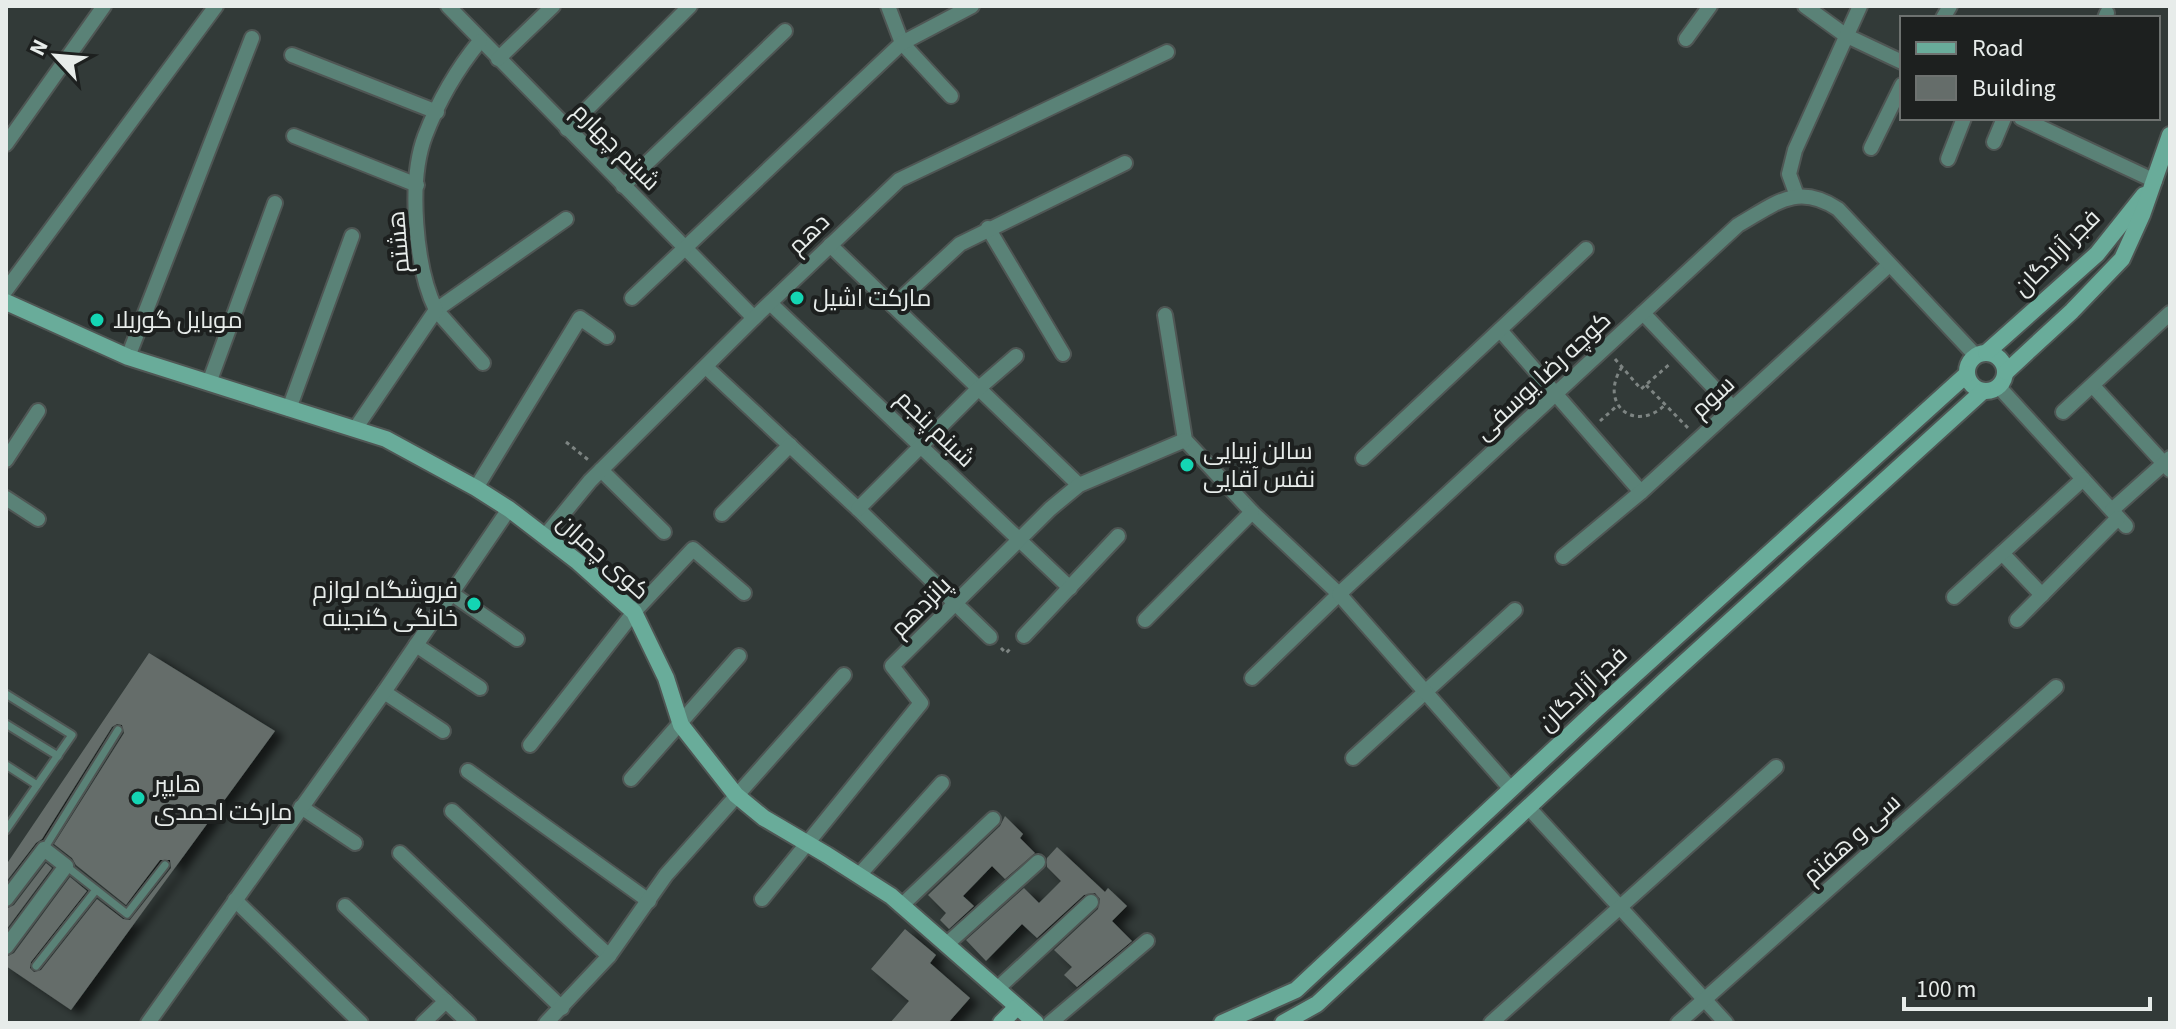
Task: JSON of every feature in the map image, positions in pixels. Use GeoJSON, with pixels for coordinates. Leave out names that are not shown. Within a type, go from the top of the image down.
{"type":"FeatureCollection","features":[{"type":"Feature","properties":{"kind":"street"},"geometry":{"type":"LineString","coordinates":[[6,144],[104,6]]}},
{"type":"Feature","properties":{"kind":"street"},"geometry":{"type":"LineString","coordinates":[[6,290],[216,6]]}},
{"type":"Feature","properties":{"kind":"street","name":"شبنم چهارم"},"geometry":{"type":"LineString","coordinates":[[448,6],[754,318]]}},
{"type":"Feature","properties":{"kind":"street"},"geometry":{"type":"LineString","coordinates":[[498,59],[553,6]]}},
{"type":"Feature","properties":{"kind":"street"},"geometry":{"type":"LineString","coordinates":[[567,129],[690,6]]}},
{"type":"Feature","properties":{"kind":"street"},"geometry":{"type":"LineString","coordinates":[[888,6],[902,43],[951,96]]}},
{"type":"Feature","properties":{"kind":"street"},"geometry":{"type":"LineString","coordinates":[[632,298],[902,43],[972,6]]}},
{"type":"Feature","properties":{"kind":"street"},"geometry":{"type":"LineString","coordinates":[[1686,39],[1710,6]]}},
{"type":"Feature","properties":{"kind":"street"},"geometry":{"type":"LineString","coordinates":[[1805,6],[1845,35],[1900,61]]}},
{"type":"Feature","properties":{"kind":"street"},"geometry":{"type":"LineString","coordinates":[[1860,6],[1795,150],[1789,174],[1797,196],[1821,198],[1838,209],[1889,265],[1981,354],[2000,358],[1996,383]]}},
{"type":"Feature","properties":{"kind":"street"},"geometry":{"type":"LineString","coordinates":[[623,186],[785,31]]}},
{"type":"Feature","properties":{"kind":"street"},"geometry":{"type":"LineString","coordinates":[[128,357],[252,38]]}},
{"type":"Feature","properties":{"kind":"street","name":"هشتم"},"geometry":{"type":"LineString","coordinates":[[436,310],[427,292],[417,251],[417,185],[424,138],[460,65],[480,41]]}},
{"type":"Feature","properties":{"kind":"street","name":"دهم"},"geometry":{"type":"LineString","coordinates":[[545,536],[601,470],[899,180],[1167,52]]}},
{"type":"Feature","properties":{"kind":"street"},"geometry":{"type":"LineString","coordinates":[[292,55],[437,112]]}},
{"type":"Feature","properties":{"kind":"street"},"geometry":{"type":"LineString","coordinates":[[1871,148],[1900,89]]}},
{"type":"Feature","properties":{"kind":"street"},"geometry":{"type":"LineString","coordinates":[[1948,159],[1963,120]]}},
{"type":"Feature","properties":{"kind":"street"},"geometry":{"type":"LineString","coordinates":[[1994,142],[2003,120]]}},
{"type":"Feature","properties":{"kind":"street"},"geometry":{"type":"LineString","coordinates":[[2045,123],[2155,181]]}},
{"type":"Feature","properties":{"kind":"street","name":"فجر آزادگان"},"geometry":{"type":"LineString","coordinates":[[1283,1023],[1317,1004],[1528,807],[2072,311],[2122,259],[2155,181],[2170,135]]}},
{"type":"Feature","properties":{"kind":"street"},"geometry":{"type":"LineString","coordinates":[[294,136],[417,185]]}},
{"type":"Feature","properties":{"kind":"street"},"geometry":{"type":"LineString","coordinates":[[893,306],[960,244],[1125,163]]}},
{"type":"Feature","properties":{"kind":"street","name":"فجر آزادگان"},"geometry":{"type":"LineString","coordinates":[[1981,354],[2097,254],[2155,181]]}},
{"type":"Feature","properties":{"kind":"street","name":"کوچه رضا یوسفی"},"geometry":{"type":"LineString","coordinates":[[1252,678],[1738,225],[1776,203],[1797,196]]}},
{"type":"Feature","properties":{"kind":"street"},"geometry":{"type":"LineString","coordinates":[[209,383],[275,203]]}},
{"type":"Feature","properties":{"kind":"street"},"geometry":{"type":"LineString","coordinates":[[355,429],[436,310],[566,219]]}},
{"type":"Feature","properties":{"kind":"street"},"geometry":{"type":"LineString","coordinates":[[988,228],[1063,354]]}},
{"type":"Feature","properties":{"kind":"street"},"geometry":{"type":"LineString","coordinates":[[289,409],[352,236]]}},
{"type":"Feature","properties":{"kind":"street"},"geometry":{"type":"LineString","coordinates":[[830,245],[1079,485]]}},
{"type":"Feature","properties":{"kind":"street"},"geometry":{"type":"LineString","coordinates":[[1363,458],[1586,249]]}},
{"type":"Feature","properties":{"kind":"street","name":"سوم"},"geometry":{"type":"LineString","coordinates":[[1563,557],[1641,492],[1889,265]]}},
{"type":"Feature","properties":{"kind":"street","name":"کوی چمران"},"geometry":{"type":"LineString","coordinates":[[6,302],[128,357],[386,439],[509,509],[634,612],[666,678],[681,725],[736,795],[764,818],[859,875],[901,906],[1036,1023]]}},
{"type":"Feature","properties":{"kind":"street","name":"شبنم پنجم"},"geometry":{"type":"LineString","coordinates":[[770,303],[1070,588]]}},
{"type":"Feature","properties":{"kind":"street"},"geometry":{"type":"LineString","coordinates":[[436,310],[483,363]]}},
{"type":"Feature","properties":{"kind":"street"},"geometry":{"type":"LineString","coordinates":[[1643,313],[1733,408]]}},
{"type":"Feature","properties":{"kind":"street"},"geometry":{"type":"LineString","coordinates":[[2063,412],[2170,313]]}},
{"type":"Feature","properties":{"kind":"street"},"geometry":{"type":"LineString","coordinates":[[1165,315],[1185,440],[1252,512],[1339,594],[1511,789],[1726,1023]]}},
{"type":"Feature","properties":{"kind":"street"},"geometry":{"type":"LineString","coordinates":[[476,488],[580,318],[607,337]]}},
{"type":"Feature","properties":{"kind":"street"},"geometry":{"type":"LineString","coordinates":[[1500,330],[1641,492]]}},
{"type":"Feature","properties":{"kind":"street"},"geometry":{"type":"LineString","coordinates":[[1981,354],[1968,367],[1967,374],[1975,388],[1996,383]]}},
{"type":"Feature","properties":{"kind":"street"},"geometry":{"type":"LineString","coordinates":[[858,509],[979,388],[1016,356]]}},
{"type":"Feature","properties":{"kind":"street"},"geometry":{"type":"LineString","coordinates":[[706,367],[990,637]]}},
{"type":"Feature","properties":{"kind":"street","name":"فجر آزادگان"},"geometry":{"type":"LineString","coordinates":[[1222,1023],[1296,990],[1511,789],[1967,374]]}},
{"type":"Feature","properties":{"kind":"street"},"geometry":{"type":"LineString","coordinates":[[1996,383],[2119,518]]}},
{"type":"Feature","properties":{"kind":"street"},"geometry":{"type":"LineString","coordinates":[[2017,620],[2168,464],[2093,386]]}},
{"type":"Feature","properties":{"kind":"street"},"geometry":{"type":"LineString","coordinates":[[6,460],[38,411]]}},
{"type":"Feature","properties":{"kind":"street","name":"پانزدهم"},"geometry":{"type":"LineString","coordinates":[[762,899],[921,703],[892,666],[1079,485],[1185,440]]}},
{"type":"Feature","properties":{"kind":"street"},"geometry":{"type":"LineString","coordinates":[[722,514],[790,445]]}},
{"type":"Feature","properties":{"kind":"street"},"geometry":{"type":"LineString","coordinates":[[601,470],[664,532]]}},
{"type":"Feature","properties":{"kind":"street"},"geometry":{"type":"LineString","coordinates":[[1954,597],[2083,479]]}},
{"type":"Feature","properties":{"kind":"street"},"geometry":{"type":"LineString","coordinates":[[6,498],[38,519]]}},
{"type":"Feature","properties":{"kind":"street"},"geometry":{"type":"LineString","coordinates":[[148,1023],[384,692],[509,509]]}},
{"type":"Feature","properties":{"kind":"street"},"geometry":{"type":"LineString","coordinates":[[1145,620],[1252,512]]}},
{"type":"Feature","properties":{"kind":"street"},"geometry":{"type":"LineString","coordinates":[[1024,636],[1118,536]]}},
{"type":"Feature","properties":{"kind":"street"},"geometry":{"type":"LineString","coordinates":[[530,745],[634,612],[693,549],[744,593]]}},
{"type":"Feature","properties":{"kind":"street"},"geometry":{"type":"LineString","coordinates":[[2002,553],[2042,595]]}},
{"type":"Feature","properties":{"kind":"street"},"geometry":{"type":"LineString","coordinates":[[451,593],[517,639]]}},
{"type":"Feature","properties":{"kind":"street"},"geometry":{"type":"LineString","coordinates":[[1353,758],[1515,610]]}},
{"type":"Feature","properties":{"kind":"street"},"geometry":{"type":"LineString","coordinates":[[416,645],[480,688]]}},
{"type":"Feature","properties":{"kind":"street"},"geometry":{"type":"LineString","coordinates":[[631,779],[739,656]]}},
{"type":"Feature","properties":{"kind":"street"},"geometry":{"type":"LineString","coordinates":[[546,1023],[609,956],[666,875],[844,675]]}},
{"type":"Feature","properties":{"kind":"street","name":"سی و هفتم"},"geometry":{"type":"LineString","coordinates":[[1678,1023],[2056,687]]}},
{"type":"Feature","properties":{"kind":"street"},"geometry":{"type":"LineString","coordinates":[[384,692],[443,731]]}},
{"type":"Feature","properties":{"kind":"street"},"geometry":{"type":"LineString","coordinates":[[1491,1023],[1776,767]]}},
{"type":"Feature","properties":{"kind":"street"},"geometry":{"type":"LineString","coordinates":[[468,771],[649,901]]}},
{"type":"Feature","properties":{"kind":"street"},"geometry":{"type":"LineString","coordinates":[[859,875],[942,783]]}},
{"type":"Feature","properties":{"kind":"street"},"geometry":{"type":"LineString","coordinates":[[301,807],[355,843]]}},
{"type":"Feature","properties":{"kind":"street"},"geometry":{"type":"LineString","coordinates":[[452,811],[609,956]]}},
{"type":"Feature","properties":{"kind":"street"},"geometry":{"type":"LineString","coordinates":[[901,906],[993,819]]}},
{"type":"Feature","properties":{"kind":"street"},"geometry":{"type":"LineString","coordinates":[[6,947],[66,866],[44,849],[9,890]]}},
{"type":"Feature","properties":{"kind":"street"},"geometry":{"type":"LineString","coordinates":[[400,853],[562,1008]]}},
{"type":"Feature","properties":{"kind":"street"},"geometry":{"type":"LineString","coordinates":[[947,944],[1038,862]]}},
{"type":"Feature","properties":{"kind":"street"},"geometry":{"type":"LineString","coordinates":[[235,900],[361,1023]]}},
{"type":"Feature","properties":{"kind":"street"},"geometry":{"type":"LineString","coordinates":[[997,989],[1091,902]]}},
{"type":"Feature","properties":{"kind":"street"},"geometry":{"type":"LineString","coordinates":[[345,906],[469,1023]]}},
{"type":"Feature","properties":{"kind":"street"},"geometry":{"type":"LineString","coordinates":[[1050,1023],[1147,941]]}},
{"type":"Feature","properties":{"kind":"street"},"geometry":{"type":"LineString","coordinates":[[423,1023],[446,1001]]}},
{"type":"Feature","properties":{"kind":"street"},"geometry":{"type":"LineString","coordinates":[[1001,1023],[1017,1007]]}},
{"type":"Feature","properties":{"kind":"lane"},"geometry":{"type":"LineString","coordinates":[[6,694],[72,735],[6,830]]}},
{"type":"Feature","properties":{"kind":"lane"},"geometry":{"type":"LineString","coordinates":[[6,724],[58,756]]}},
{"type":"Feature","properties":{"kind":"lane"},"geometry":{"type":"LineString","coordinates":[[44,849],[118,730]]}},
{"type":"Feature","properties":{"kind":"lane"},"geometry":{"type":"LineString","coordinates":[[6,765],[37,785]]}},
{"type":"Feature","properties":{"kind":"lane"},"geometry":{"type":"LineString","coordinates":[[6,812],[15,817]]}},
{"type":"Feature","properties":{"kind":"lane"},"geometry":{"type":"LineString","coordinates":[[66,866],[127,914],[165,865]]}},
{"type":"Feature","properties":{"kind":"lane"},"geometry":{"type":"LineString","coordinates":[[36,966],[96,890]]}},
{"type":"Feature","properties":{"kind":"path"},"geometry":{"type":"LineString","coordinates":[[1615,359],[1641,389],[1671,363]]}},
{"type":"Feature","properties":{"kind":"path"},"geometry":{"type":"LineString","coordinates":[[1622,367],[1615,379],[1613,392],[1618,405],[1628,414],[1642,418],[1655,414],[1665,405]]}},
{"type":"Feature","properties":{"kind":"path"},"geometry":{"type":"LineString","coordinates":[[1646,385],[1688,428],[1696,421]]}},
{"type":"Feature","properties":{"kind":"path"},"geometry":{"type":"LineString","coordinates":[[1591,413],[1599,422],[1618,405]]}},
{"type":"Feature","properties":{"kind":"path"},"geometry":{"type":"LineString","coordinates":[[566,442],[601,470]]}},
{"type":"Feature","properties":{"kind":"path"},"geometry":{"type":"LineString","coordinates":[[990,637],[1006,653],[1024,636]]}},
{"type":"Feature","properties":{"kind":"building","name":"هایپر مارکت احمدی"},"geometry":{"type":"Polygon","coordinates":[[[149,653],[275,731],[71,1010],[6,966],[6,957],[14,953],[70,877],[87,891],[31,962],[30,968],[34,972],[41,970],[97,899],[123,919],[130,920],[171,868],[170,860],[160,860],[126,905],[54,844],[124,733],[122,725],[112,727],[42,839],[6,882],[6,865],[149,653]]]}},
{"type":"Feature","properties":{"kind":"building"},"geometry":{"type":"Polygon","coordinates":[[[1005,816],[1023,834],[1020,838],[1035,853],[1005,879],[992,866],[963,896],[974,906],[949,929],[940,920],[946,913],[928,895],[1000,826],[1005,816]]]}},
{"type":"Feature","properties":{"kind":"building"},"geometry":{"type":"Polygon","coordinates":[[[1057,847],[1105,892],[1108,888],[1127,906],[1112,921],[1132,941],[1077,987],[1064,975],[1072,967],[1054,950],[1098,909],[1100,899],[1095,893],[1084,895],[1037,938],[1022,924],[986,961],[966,940],[1024,888],[1039,903],[1061,881],[1047,867],[1047,858],[1057,847]]]}},
{"type":"Feature","properties":{"kind":"building"},"geometry":{"type":"Polygon","coordinates":[[[46,863],[52,868],[6,930],[6,909],[14,905],[46,863]]]}},
{"type":"Feature","properties":{"kind":"building"},"geometry":{"type":"Polygon","coordinates":[[[905,929],[936,955],[930,963],[970,998],[948,1023],[890,1023],[909,1001],[871,969],[905,929]]]}},
{"type":"Feature","properties":{"kind":"place","name":"مارکت اشیل"},"geometry":{"type":"Point","coordinates":[797,298]}},
{"type":"Feature","properties":{"kind":"place","name":"موبایل گوریلا"},"geometry":{"type":"Point","coordinates":[97,320]}},
{"type":"Feature","properties":{"kind":"place","name":"سالن زیبایی نفس آقایی"},"geometry":{"type":"Point","coordinates":[1187,465]}},
{"type":"Feature","properties":{"kind":"place","name":"فروشگاه لوازم خانگی گنجینه"},"geometry":{"type":"Point","coordinates":[474,604]}},
{"type":"Feature","properties":{"kind":"place","name":"هایپر مارکت احمدی"},"geometry":{"type":"Point","coordinates":[138,798]}}]}
